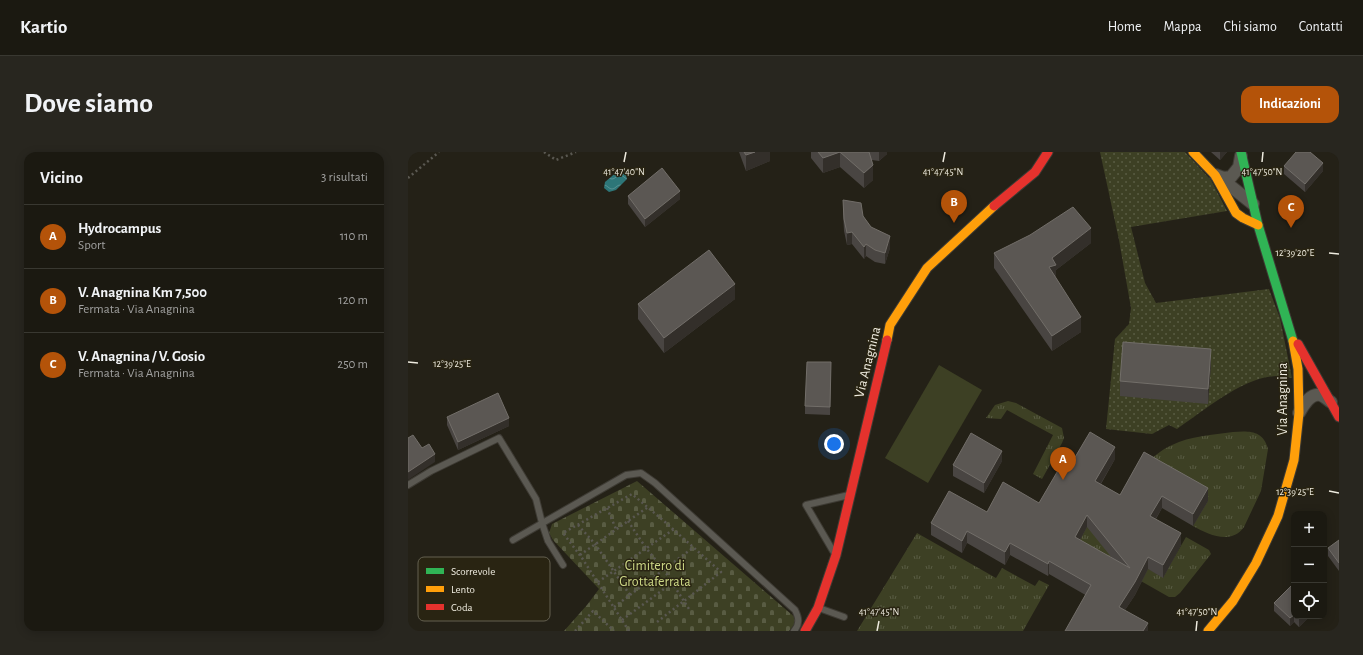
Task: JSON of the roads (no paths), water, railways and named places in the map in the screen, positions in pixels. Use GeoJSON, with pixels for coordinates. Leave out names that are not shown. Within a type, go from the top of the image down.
{"type":"FeatureCollection","features":[{"type":"Feature","properties":{"kind":"main road","name":"Via Anagnina"},"geometry":{"type":"LineString","coordinates":[[805,631],[818,608],[836,555],[890,325],[927,268],[984,214],[1035,172],[1048,152]]}},
{"type":"Feature","properties":{"kind":"main road"},"geometry":{"type":"LineString","coordinates":[[1193,152],[1215,174],[1236,213],[1258,225]]}},
{"type":"Feature","properties":{"kind":"main road","name":"Via Anagnina"},"geometry":{"type":"LineString","coordinates":[[1208,631],[1233,601],[1256,563],[1278,516],[1294,460],[1299,413],[1298,369],[1290,332],[1252,204],[1241,152]]}},
{"type":"Feature","properties":{"kind":"main road"},"geometry":{"type":"LineString","coordinates":[[1290,332],[1339,418]]}},
{"type":"Feature","properties":{"kind":"street"},"geometry":{"type":"LineString","coordinates":[[1215,174],[1224,178],[1231,177],[1241,162],[1241,152]]}},
{"type":"Feature","properties":{"kind":"street"},"geometry":{"type":"LineString","coordinates":[[1215,174],[1252,204]]}},
{"type":"Feature","properties":{"kind":"street"},"geometry":{"type":"LineString","coordinates":[[1299,413],[1308,399],[1314,395],[1320,395],[1331,402]]}},
{"type":"Feature","properties":{"kind":"lane"},"geometry":{"type":"LineString","coordinates":[[408,484],[431,471],[499,438],[536,499],[548,541],[563,565]]}},
{"type":"Feature","properties":{"kind":"lane"},"geometry":{"type":"LineString","coordinates":[[513,540],[626,475],[641,473],[655,483],[795,610],[799,618],[798,626],[794,631]]}},
{"type":"Feature","properties":{"kind":"lane"},"geometry":{"type":"LineString","coordinates":[[836,555],[806,506],[850,495]]}},
{"type":"Feature","properties":{"kind":"lane"},"geometry":{"type":"LineString","coordinates":[[818,608],[844,617]]}},
{"type":"Feature","properties":{"kind":"water"},"geometry":{"type":"Polygon","coordinates":[[[618,171],[626,175],[627,179],[616,190],[609,192],[604,188],[605,182],[618,171]]]}},
{"type":"Feature","properties":{"kind":"place","name":"V. Anagnina Km 7,500"},"geometry":{"type":"Point","coordinates":[954,223]}},
{"type":"Feature","properties":{"kind":"place","name":"V. Anagnina / V. Gosio"},"geometry":{"type":"Point","coordinates":[1291,228]}},
{"type":"Feature","properties":{"kind":"place","name":"Hydrocampus"},"geometry":{"type":"Point","coordinates":[1063,480]}},
{"type":"Feature","properties":{"kind":"park label","name":"Cimitero di Grottaferrata"},"geometry":{"type":"Point","coordinates":[655,574]}}]}
